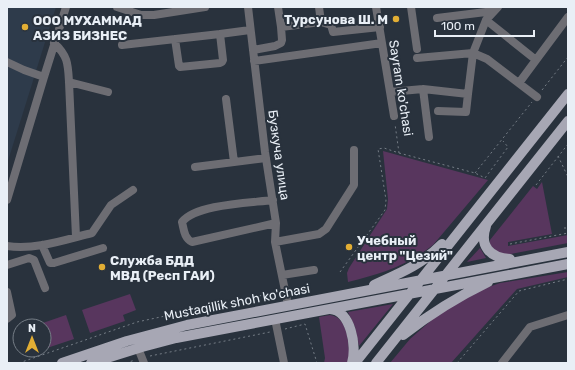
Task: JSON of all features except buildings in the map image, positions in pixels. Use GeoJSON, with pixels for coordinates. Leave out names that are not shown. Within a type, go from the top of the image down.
{"type":"FeatureCollection","features":[{"type":"Feature","properties":{"kind":"main road"},"geometry":{"type":"LineString","coordinates":[[353,363],[421,280],[568,94]]}},
{"type":"Feature","properties":{"kind":"main road"},"geometry":{"type":"LineString","coordinates":[[376,363],[568,121]]}},
{"type":"Feature","properties":{"kind":"main road"},"geometry":{"type":"LineString","coordinates":[[359,292],[412,267],[433,253],[482,195],[524,149]]}},
{"type":"Feature","properties":{"kind":"main road"},"geometry":{"type":"LineString","coordinates":[[489,221],[484,236],[485,244],[488,251],[498,258],[528,259],[568,252]]}},
{"type":"Feature","properties":{"kind":"main road","name":"Mustaqillik shoh ko'chasi"},"geometry":{"type":"LineString","coordinates":[[62,363],[127,341],[173,328],[528,259]]}},
{"type":"Feature","properties":{"kind":"main road","name":"Mustaqillik shoh ko'chasi"},"geometry":{"type":"LineString","coordinates":[[91,363],[141,356],[176,338],[568,264]]}},
{"type":"Feature","properties":{"kind":"main road"},"geometry":{"type":"LineString","coordinates":[[389,346],[447,304],[499,276]]}},
{"type":"Feature","properties":{"kind":"main road"},"geometry":{"type":"LineString","coordinates":[[328,309],[340,312],[346,320],[353,340],[353,363]]}},
{"type":"Feature","properties":{"kind":"street"},"geometry":{"type":"LineString","coordinates":[[7,200],[66,7]]}},
{"type":"Feature","properties":{"kind":"street"},"geometry":{"type":"LineString","coordinates":[[117,7],[141,15],[154,15],[182,9],[205,7]]}},
{"type":"Feature","properties":{"kind":"street","name":"Бузкуча улица"},"geometry":{"type":"LineString","coordinates":[[248,7],[252,50],[276,223],[275,242],[288,305]]}},
{"type":"Feature","properties":{"kind":"street"},"geometry":{"type":"LineString","coordinates":[[252,50],[275,46],[281,43],[281,27],[278,7]]}},
{"type":"Feature","properties":{"kind":"street"},"geometry":{"type":"LineString","coordinates":[[319,7],[321,22]]}},
{"type":"Feature","properties":{"kind":"street","name":"Sayram ko'chasi"},"geometry":{"type":"LineString","coordinates":[[376,7],[394,116]]}},
{"type":"Feature","properties":{"kind":"street"},"geometry":{"type":"LineString","coordinates":[[411,7],[417,49]]}},
{"type":"Feature","properties":{"kind":"street"},"geometry":{"type":"LineString","coordinates":[[438,18],[496,9]]}},
{"type":"Feature","properties":{"kind":"street"},"geometry":{"type":"LineString","coordinates":[[438,111],[466,112],[473,53],[486,20],[496,9]]}},
{"type":"Feature","properties":{"kind":"street"},"geometry":{"type":"LineString","coordinates":[[519,83],[568,17]]}},
{"type":"Feature","properties":{"kind":"street"},"geometry":{"type":"LineString","coordinates":[[486,20],[536,60]]}},
{"type":"Feature","properties":{"kind":"street"},"geometry":{"type":"LineString","coordinates":[[281,27],[321,22],[331,25],[333,32],[380,27]]}},
{"type":"Feature","properties":{"kind":"street"},"geometry":{"type":"LineString","coordinates":[[122,46],[250,30]]}},
{"type":"Feature","properties":{"kind":"street"},"geometry":{"type":"LineString","coordinates":[[175,39],[178,66],[220,63],[223,60],[220,34]]}},
{"type":"Feature","properties":{"kind":"street"},"geometry":{"type":"LineString","coordinates":[[254,61],[382,43]]}},
{"type":"Feature","properties":{"kind":"street"},"geometry":{"type":"LineString","coordinates":[[54,44],[62,50],[67,58],[76,237]]}},
{"type":"Feature","properties":{"kind":"street"},"geometry":{"type":"LineString","coordinates":[[417,58],[473,53],[488,59],[537,97]]}},
{"type":"Feature","properties":{"kind":"street"},"geometry":{"type":"LineString","coordinates":[[7,62],[44,77]]}},
{"type":"Feature","properties":{"kind":"street"},"geometry":{"type":"LineString","coordinates":[[69,82],[108,92]]}},
{"type":"Feature","properties":{"kind":"street"},"geometry":{"type":"LineString","coordinates":[[390,92],[423,89],[468,94]]}},
{"type":"Feature","properties":{"kind":"street"},"geometry":{"type":"LineString","coordinates":[[423,89],[429,137]]}},
{"type":"Feature","properties":{"kind":"street"},"geometry":{"type":"LineString","coordinates":[[226,99],[234,162]]}},
{"type":"Feature","properties":{"kind":"street"},"geometry":{"type":"LineString","coordinates":[[275,242],[319,234],[326,229],[354,185],[354,150]]}},
{"type":"Feature","properties":{"kind":"street"},"geometry":{"type":"LineString","coordinates":[[195,167],[266,158]]}},
{"type":"Feature","properties":{"kind":"street"},"geometry":{"type":"LineString","coordinates":[[7,246],[18,248],[42,245],[92,233],[111,205],[133,190]]}},
{"type":"Feature","properties":{"kind":"street"},"geometry":{"type":"LineString","coordinates":[[273,200],[206,208],[189,216],[182,222],[185,237],[192,242],[276,223]]}},
{"type":"Feature","properties":{"kind":"street"},"geometry":{"type":"LineString","coordinates":[[42,245],[50,263],[54,264],[103,248]]}},
{"type":"Feature","properties":{"kind":"street"},"geometry":{"type":"LineString","coordinates":[[7,265],[29,258],[34,260],[45,288]]}},
{"type":"Feature","properties":{"kind":"street"},"geometry":{"type":"LineString","coordinates":[[282,275],[314,270]]}},
{"type":"Feature","properties":{"kind":"street"},"geometry":{"type":"LineString","coordinates":[[7,292],[12,315],[7,319]]}},
{"type":"Feature","properties":{"kind":"street"},"geometry":{"type":"LineString","coordinates":[[502,363],[530,327],[568,315]]}},
{"type":"Feature","properties":{"kind":"street"},"geometry":{"type":"LineString","coordinates":[[276,319],[284,363]]}},
{"type":"Feature","properties":{"kind":"path"},"geometry":{"type":"LineString","coordinates":[[475,174],[568,57]]}},
{"type":"Feature","properties":{"kind":"path","name":"Sayram ko'chasi"},"geometry":{"type":"LineString","coordinates":[[340,272],[385,208],[386,200],[378,149],[384,148],[399,153],[394,116]]}},
{"type":"Feature","properties":{"kind":"path"},"geometry":{"type":"LineString","coordinates":[[399,153],[485,178],[508,147],[502,141]]}},
{"type":"Feature","properties":{"kind":"path"},"geometry":{"type":"LineString","coordinates":[[536,185],[568,144]]}},
{"type":"Feature","properties":{"kind":"path"},"geometry":{"type":"LineString","coordinates":[[558,156],[568,177]]}},
{"type":"Feature","properties":{"kind":"path"},"geometry":{"type":"LineString","coordinates":[[510,244],[568,233]]}},
{"type":"Feature","properties":{"kind":"path"},"geometry":{"type":"LineString","coordinates":[[457,363],[519,290],[568,279]]}},
{"type":"Feature","properties":{"kind":"path"},"geometry":{"type":"LineString","coordinates":[[296,289],[299,298]]}},
{"type":"Feature","properties":{"kind":"path"},"geometry":{"type":"LineString","coordinates":[[19,363],[137,322],[279,292]]}},
{"type":"Feature","properties":{"kind":"path"},"geometry":{"type":"LineString","coordinates":[[126,363],[141,356],[278,331],[305,324],[317,363]]}},
{"type":"Feature","properties":{"kind":"shaded area"},"geometry":{"type":"Polygon","coordinates":[[[7,7],[56,7],[7,164],[7,7]]]}},
{"type":"Feature","properties":{"kind":"shaded area"},"geometry":{"type":"Polygon","coordinates":[[[383,151],[488,180],[433,245],[403,264],[371,276],[348,282],[347,273],[349,268],[387,209],[388,199],[383,151]]]}},
{"type":"Feature","properties":{"kind":"shaded area"},"geometry":{"type":"Polygon","coordinates":[[[542,182],[552,234],[508,242],[508,246],[568,235],[568,243],[505,255],[499,254],[490,245],[490,240],[533,186],[537,189],[542,182]]]}},
{"type":"Feature","properties":{"kind":"shaded area"},"geometry":{"type":"Polygon","coordinates":[[[480,248],[486,258],[467,262],[480,248]]]}},
{"type":"Feature","properties":{"kind":"shaded area"},"geometry":{"type":"Polygon","coordinates":[[[568,272],[568,277],[517,289],[451,363],[390,363],[410,339],[435,317],[451,306],[483,289],[500,283],[568,272]]]}},
{"type":"Feature","properties":{"kind":"shaded area"},"geometry":{"type":"Polygon","coordinates":[[[130,294],[136,310],[123,315],[125,321],[90,333],[82,310],[130,294]]]}},
{"type":"Feature","properties":{"kind":"shaded area"},"geometry":{"type":"Polygon","coordinates":[[[393,304],[359,346],[355,327],[348,312],[393,304]]]}},
{"type":"Feature","properties":{"kind":"shaded area"},"geometry":{"type":"Polygon","coordinates":[[[66,315],[74,339],[52,346],[52,320],[66,315]]]}},
{"type":"Feature","properties":{"kind":"shaded area"},"geometry":{"type":"Polygon","coordinates":[[[330,315],[336,317],[344,326],[348,339],[350,359],[347,363],[324,363],[325,358],[319,317],[330,315]]]}},
{"type":"Feature","properties":{"kind":"place","name":"Турсунова Ш. М"},"geometry":{"type":"Point","coordinates":[396,19]}},
{"type":"Feature","properties":{"kind":"place","name":"ООО МУХАММАД АЗИЗ БИЗНЕС"},"geometry":{"type":"Point","coordinates":[25,27]}},
{"type":"Feature","properties":{"kind":"place","name":"Учебный центр \"Цезий\""},"geometry":{"type":"Point","coordinates":[349,247]}},
{"type":"Feature","properties":{"kind":"place","name":"Служба БДД МВД (Респ ГАИ)"},"geometry":{"type":"Point","coordinates":[102,267]}}]}
